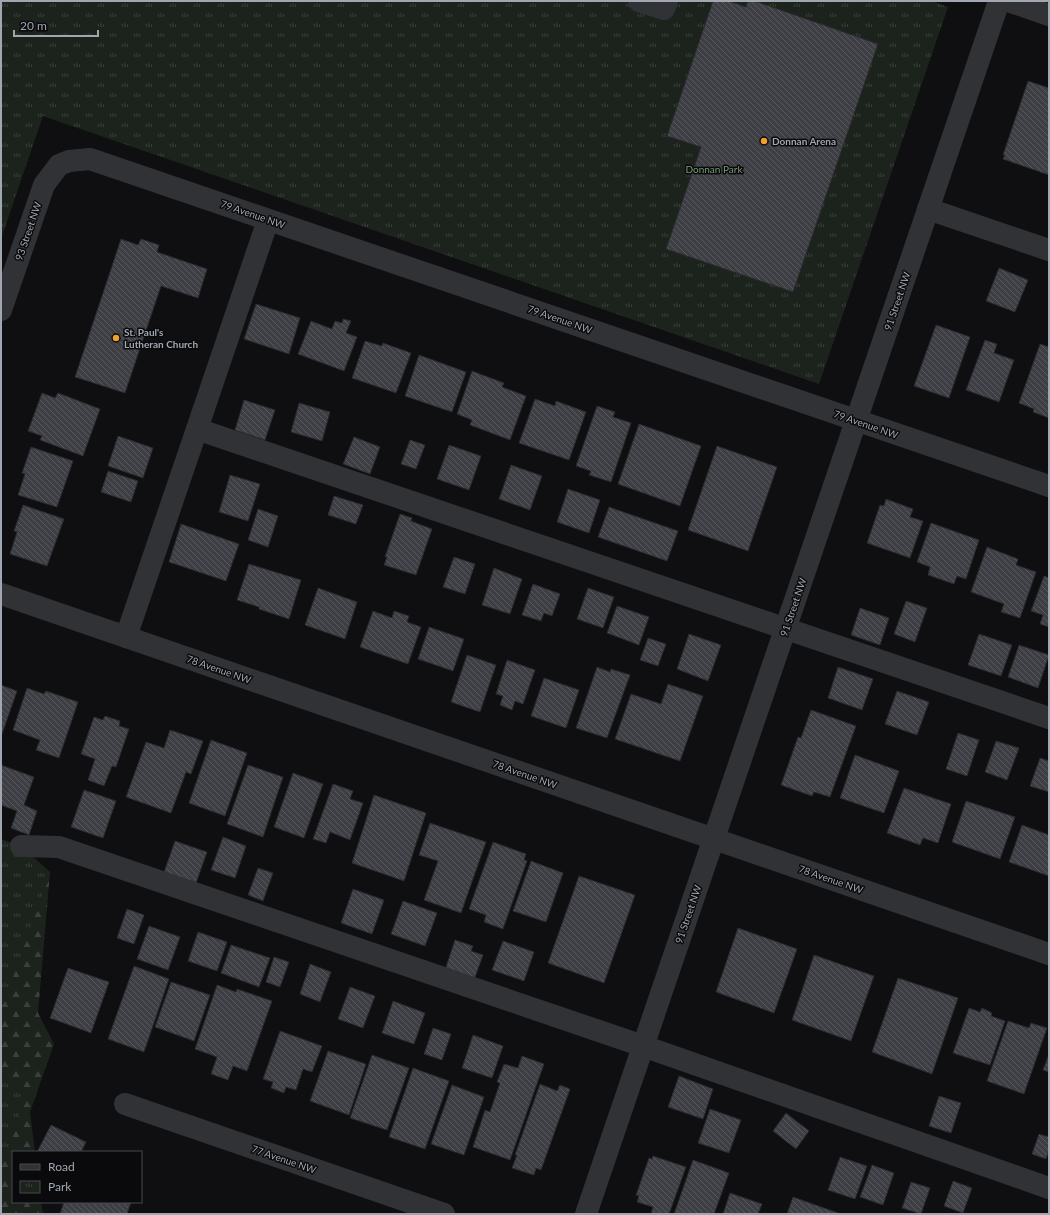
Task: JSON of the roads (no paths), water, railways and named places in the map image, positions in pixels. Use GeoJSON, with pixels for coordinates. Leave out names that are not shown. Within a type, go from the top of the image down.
{"type":"FeatureCollection","features":[{"type":"Feature","properties":{"kind":"street"},"geometry":{"type":"LineString","coordinates":[[640,1],[664,9],[667,1]]}},
{"type":"Feature","properties":{"kind":"street","name":"91 Street NW"},"geometry":{"type":"LineString","coordinates":[[586,1214],[999,1]]}},
{"type":"Feature","properties":{"kind":"street"},"geometry":{"type":"LineString","coordinates":[[1008,1],[1049,15]]}},
{"type":"Feature","properties":{"kind":"street","name":"79 Avenue NW"},"geometry":{"type":"LineString","coordinates":[[69,161],[82,159],[100,161],[268,220],[1049,486]]}},
{"type":"Feature","properties":{"kind":"street","name":"93 Street NW"},"geometry":{"type":"LineString","coordinates":[[1,310],[44,185],[59,165],[69,161]]}},
{"type":"Feature","properties":{"kind":"street"},"geometry":{"type":"LineString","coordinates":[[928,209],[1049,250]]}},
{"type":"Feature","properties":{"kind":"street"},"geometry":{"type":"LineString","coordinates":[[126,637],[268,220]]}},
{"type":"Feature","properties":{"kind":"street"},"geometry":{"type":"LineString","coordinates":[[198,429],[1049,718]]}},
{"type":"Feature","properties":{"kind":"street","name":"78 Avenue NW"},"geometry":{"type":"LineString","coordinates":[[1,594],[1049,954]]}},
{"type":"Feature","properties":{"kind":"street"},"geometry":{"type":"LineString","coordinates":[[21,846],[59,847],[644,1046],[1049,1188]]}},
{"type":"Feature","properties":{"kind":"street","name":"77 Avenue NW"},"geometry":{"type":"LineString","coordinates":[[125,1104],[444,1214]]}},
{"type":"Feature","properties":{"kind":"place","name":"Donnan Arena"},"geometry":{"type":"Point","coordinates":[764,141]}},
{"type":"Feature","properties":{"kind":"place","name":"St. Paul's Lutheran Church"},"geometry":{"type":"Point","coordinates":[116,338]}},
{"type":"Feature","properties":{"kind":"park label","name":"Donnan Park"},"geometry":{"type":"Point","coordinates":[714,169]}}]}
